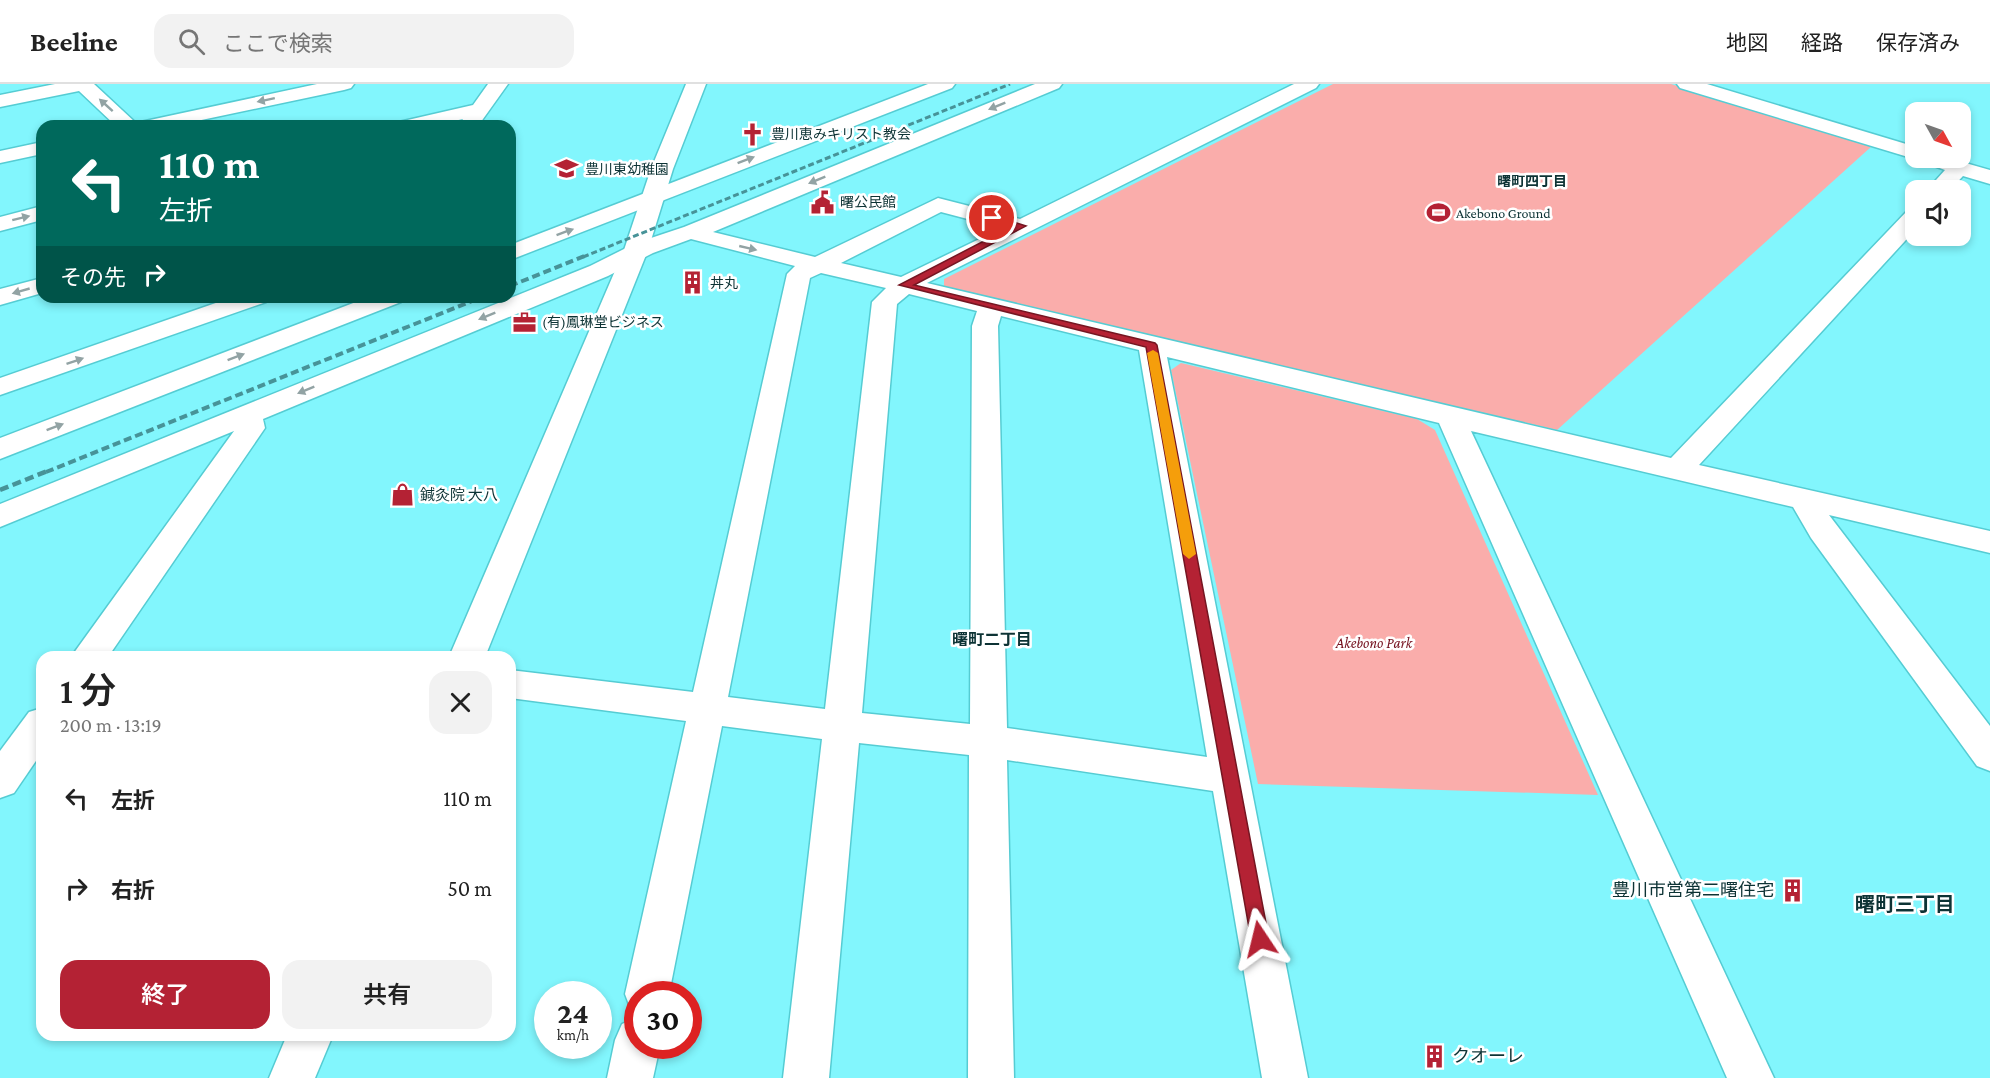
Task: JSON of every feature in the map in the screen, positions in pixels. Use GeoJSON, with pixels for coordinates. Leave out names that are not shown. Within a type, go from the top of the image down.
{"type":"FeatureCollection","features":[{"type":"Feature","properties":{"kind":"street"},"geometry":{"type":"LineString","coordinates":[[0,101],[83,84],[122,120]]}},
{"type":"Feature","properties":{"kind":"street"},"geometry":{"type":"LineString","coordinates":[[173,120],[344,84]]}},
{"type":"Feature","properties":{"kind":"street"},"geometry":{"type":"LineString","coordinates":[[472,120],[498,84]]}},
{"type":"Feature","properties":{"kind":"street"},"geometry":{"type":"LineString","coordinates":[[469,651],[636,250],[651,199],[696,84]]}},
{"type":"Feature","properties":{"kind":"street"},"geometry":{"type":"LineString","coordinates":[[516,251],[945,84]]}},
{"type":"Feature","properties":{"kind":"street"},"geometry":{"type":"LineString","coordinates":[[0,516],[599,271],[636,250],[692,232],[1052,84]]}},
{"type":"Feature","properties":{"kind":"street"},"geometry":{"type":"LineString","coordinates":[[806,1078],[885,302],[904,285],[1309,84]]}},
{"type":"Feature","properties":{"kind":"street"},"geometry":{"type":"LineString","coordinates":[[1687,84],[1905,151]]}},
{"type":"Feature","properties":{"kind":"street"},"geometry":{"type":"LineString","coordinates":[[432,120],[480,109]]}},
{"type":"Feature","properties":{"kind":"street"},"geometry":{"type":"LineString","coordinates":[[0,157],[36,149]]}},
{"type":"Feature","properties":{"kind":"street"},"geometry":{"type":"LineString","coordinates":[[1948,180],[1959,168],[1990,177]]}},
{"type":"Feature","properties":{"kind":"street"},"geometry":{"type":"LineString","coordinates":[[650,981],[799,274],[938,206],[1022,226]]}},
{"type":"Feature","properties":{"kind":"street"},"geometry":{"type":"LineString","coordinates":[[0,224],[36,215]]}},
{"type":"Feature","properties":{"kind":"street"},"geometry":{"type":"LineString","coordinates":[[1677,470],[1905,227]]}},
{"type":"Feature","properties":{"kind":"street"},"geometry":{"type":"LineString","coordinates":[[692,232],[712,239],[1450,417],[1990,542]]}},
{"type":"Feature","properties":{"kind":"street"},"geometry":{"type":"LineString","coordinates":[[0,297],[36,287]]}},
{"type":"Feature","properties":{"kind":"street"},"geometry":{"type":"LineString","coordinates":[[0,387],[240,303]]}},
{"type":"Feature","properties":{"kind":"street"},"geometry":{"type":"LineString","coordinates":[[0,449],[346,305]]}},
{"type":"Feature","properties":{"kind":"street"},"geometry":{"type":"LineString","coordinates":[[991,307],[985,326],[991,1078]]}},
{"type":"Feature","properties":{"kind":"street"},"geometry":{"type":"LineString","coordinates":[[1151,345],[1285,1078]]}},
{"type":"Feature","properties":{"kind":"street"},"geometry":{"type":"LineString","coordinates":[[93,651],[251,428],[247,414]]}},
{"type":"Feature","properties":{"kind":"street"},"geometry":{"type":"LineString","coordinates":[[1450,417],[1751,1078]]}},
{"type":"Feature","properties":{"kind":"street"},"geometry":{"type":"LineString","coordinates":[[1803,497],[1822,530],[1990,755]]}},
{"type":"Feature","properties":{"kind":"street"},"geometry":{"type":"LineString","coordinates":[[516,685],[706,710],[987,741],[1230,777]]}},
{"type":"Feature","properties":{"kind":"street"},"geometry":{"type":"LineString","coordinates":[[0,781],[36,731]]}},
{"type":"Feature","properties":{"kind":"street"},"geometry":{"type":"LineString","coordinates":[[292,1078],[307,1041]]}},
{"type":"Feature","properties":{"kind":"street"},"geometry":{"type":"LineString","coordinates":[[630,1078],[634,1059]]}},
{"type":"Feature","properties":{"kind":"green space","name":"Akebono Ground"},"geometry":{"type":"Polygon","coordinates":[[[1333,84],[1671,84],[1872,146],[1557,430],[944,288],[944,279],[1333,84]]]}},
{"type":"Feature","properties":{"kind":"green space","name":"Akebono Park"},"geometry":{"type":"Polygon","coordinates":[[[1181,363],[1417,419],[1435,430],[1598,795],[1258,784],[1171,370],[1181,363]]]}},
{"type":"Feature","properties":{"kind":"railway"},"geometry":{"type":"LineString","coordinates":[[583,257],[1010,84]]}},
{"type":"Feature","properties":{"kind":"railway"},"geometry":{"type":"LineString","coordinates":[[516,284],[587,255]]}},
{"type":"Feature","properties":{"kind":"railway"},"geometry":{"type":"LineString","coordinates":[[46,472],[467,303]]}},
{"type":"Feature","properties":{"kind":"railway"},"geometry":{"type":"LineString","coordinates":[[0,490],[50,470]]}},
{"type":"Feature","properties":{"kind":"slow traffic"},"geometry":{"type":"LineString","coordinates":[[1153,353],[1189,554]]}},
{"type":"Feature","properties":{"kind":"place","name":"豊川恵みキリスト教会"},"geometry":{"type":"Point","coordinates":[753,134]}},
{"type":"Feature","properties":{"kind":"place","name":"豊川東幼稚園"},"geometry":{"type":"Point","coordinates":[567,169]}},
{"type":"Feature","properties":{"kind":"place","name":"曙公民館"},"geometry":{"type":"Point","coordinates":[822,202]}},
{"type":"Feature","properties":{"kind":"place","name":"Akebono Ground"},"geometry":{"type":"Point","coordinates":[1438,213]}},
{"type":"Feature","properties":{"kind":"place","name":"丼丸"},"geometry":{"type":"Point","coordinates":[692,283]}},
{"type":"Feature","properties":{"kind":"place","name":"(有)鳳琳堂ビジネス"},"geometry":{"type":"Point","coordinates":[524,322]}},
{"type":"Feature","properties":{"kind":"place","name":"鍼灸院 大八"},"geometry":{"type":"Point","coordinates":[402,495]}},
{"type":"Feature","properties":{"kind":"place","name":"豊川市営第二曙住宅"},"geometry":{"type":"Point","coordinates":[1792,890]}},
{"type":"Feature","properties":{"kind":"place","name":"クオーレ"},"geometry":{"type":"Point","coordinates":[1434,1056]}},
{"type":"Feature","properties":{"kind":"district","name":"曙町四丁目"},"geometry":{"type":"Point","coordinates":[1532,181]}},
{"type":"Feature","properties":{"kind":"district","name":"曙町二丁目"},"geometry":{"type":"Point","coordinates":[992,639]}},
{"type":"Feature","properties":{"kind":"district","name":"曙町三丁目"},"geometry":{"type":"Point","coordinates":[1905,904]}},
{"type":"Feature","properties":{"kind":"route"},"geometry":{"type":"LineString","coordinates":[[992,218],[1022,226],[904,285],[1151,345],[1260,939]]}}]}
